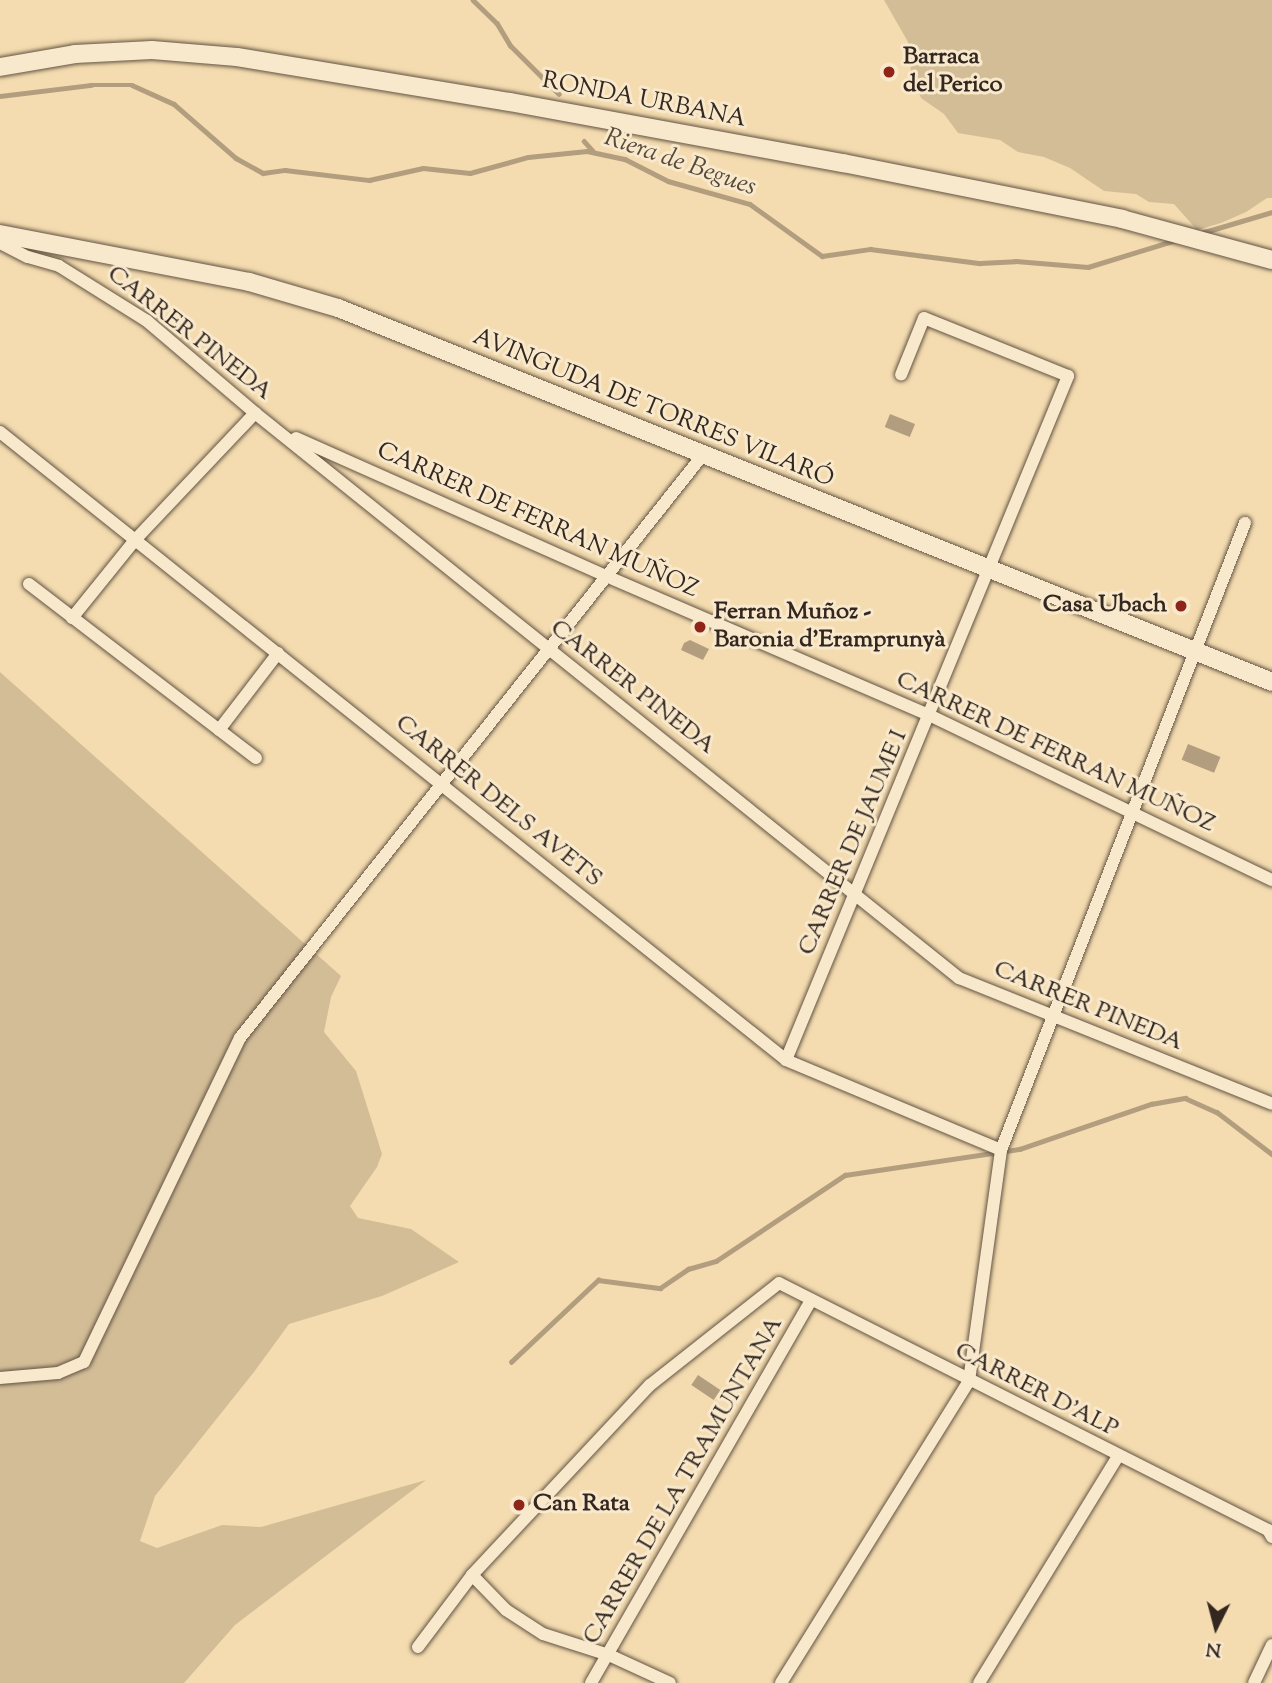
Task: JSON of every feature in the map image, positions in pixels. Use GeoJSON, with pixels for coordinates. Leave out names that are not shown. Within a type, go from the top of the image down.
{"type":"FeatureCollection","features":[{"type":"Feature","properties":{"kind":"street","name":"RONDA URBANA"},"geometry":{"type":"LineString","coordinates":[[0,67],[75,54],[152,50],[237,57],[580,114],[1122,219],[1272,260]]}},
{"type":"Feature","properties":{"kind":"street","name":"CARRER PINEDA"},"geometry":{"type":"LineString","coordinates":[[1,241],[28,257],[59,266],[146,321],[548,649],[856,892],[959,978],[1272,1104]]}},
{"type":"Feature","properties":{"kind":"street","name":"AVINGUDA DE TORRES VILARÓ"},"geometry":{"type":"LineString","coordinates":[[1,241],[249,282],[338,308],[1272,682]]}},
{"type":"Feature","properties":{"kind":"street","name":"CARRER DE JAUME I"},"geometry":{"type":"LineString","coordinates":[[786,1060],[1068,376],[924,318],[901,375]]}},
{"type":"Feature","properties":{"kind":"street"},"geometry":{"type":"LineString","coordinates":[[72,618],[135,540],[256,413]]}},
{"type":"Feature","properties":{"kind":"street","name":"CARRER DE FERRAN MUÑOZ"},"geometry":{"type":"LineString","coordinates":[[280,430],[606,576],[929,715],[1272,880]]}},
{"type":"Feature","properties":{"kind":"street","name":"CARRER DELS AVETS"},"geometry":{"type":"LineString","coordinates":[[0,432],[786,1060],[1000,1156]]}},
{"type":"Feature","properties":{"kind":"street"},"geometry":{"type":"LineString","coordinates":[[0,1378],[58,1373],[84,1362],[240,1038],[702,456]]}},
{"type":"Feature","properties":{"kind":"street"},"geometry":{"type":"LineString","coordinates":[[780,1683],[969,1381],[1000,1156],[1245,523]]}},
{"type":"Feature","properties":{"kind":"street"},"geometry":{"type":"LineString","coordinates":[[29,584],[257,758]]}},
{"type":"Feature","properties":{"kind":"street"},"geometry":{"type":"LineString","coordinates":[[219,730],[278,653]]}},
{"type":"Feature","properties":{"kind":"street","name":"CARRER D'ALP"},"geometry":{"type":"LineString","coordinates":[[472,1575],[650,1385],[779,1283],[1268,1530],[1272,1536]]}},
{"type":"Feature","properties":{"kind":"street","name":"CARRER DE LA TRAMUNTANA"},"geometry":{"type":"LineString","coordinates":[[591,1683],[811,1300]]}},
{"type":"Feature","properties":{"kind":"street"},"geometry":{"type":"LineString","coordinates":[[979,1683],[1118,1456]]}},
{"type":"Feature","properties":{"kind":"street"},"geometry":{"type":"LineString","coordinates":[[418,1647],[472,1575],[506,1610],[543,1634],[609,1655],[670,1683]]}},
{"type":"Feature","properties":{"kind":"street"},"geometry":{"type":"LineString","coordinates":[[1254,1683],[1272,1645]]}},
{"type":"Feature","properties":{"kind":"shaded area"},"geometry":{"type":"Polygon","coordinates":[[[884,0],[1272,0],[1272,198],[1267,198],[1246,212],[1221,223],[1197,230],[1174,204],[1149,202],[1136,194],[1104,191],[1070,168],[1044,157],[1018,152],[1000,140],[958,133],[944,114],[921,98],[911,72],[908,42],[884,0]]]}},
{"type":"Feature","properties":{"kind":"shaded area"},"geometry":{"type":"Polygon","coordinates":[[[890,414],[915,424],[910,437],[885,427],[890,414]]]}},
{"type":"Feature","properties":{"kind":"shaded area"},"geometry":{"type":"Polygon","coordinates":[[[690,640],[709,649],[703,660],[681,650],[684,643],[690,640]]]}},
{"type":"Feature","properties":{"kind":"shaded area"},"geometry":{"type":"Polygon","coordinates":[[[0,672],[341,976],[331,997],[324,1032],[356,1071],[382,1154],[377,1167],[350,1206],[358,1218],[411,1229],[459,1262],[382,1296],[289,1324],[155,1496],[140,1541],[157,1548],[222,1525],[261,1527],[426,1480],[235,1625],[184,1683],[0,1683],[0,672]]]}},
{"type":"Feature","properties":{"kind":"shaded area"},"geometry":{"type":"Polygon","coordinates":[[[1188,744],[1220,757],[1214,773],[1182,760],[1188,744]]]}},
{"type":"Feature","properties":{"kind":"shaded area"},"geometry":{"type":"Polygon","coordinates":[[[698,1375],[720,1390],[714,1400],[691,1385],[698,1375]]]}},
{"type":"Feature","properties":{"kind":"waterway"},"geometry":{"type":"LineString","coordinates":[[473,0],[497,23],[510,45],[559,94]]}},
{"type":"Feature","properties":{"kind":"waterway","name":"Riera de Begues"},"geometry":{"type":"LineString","coordinates":[[0,96],[91,85],[132,85],[174,104],[236,158],[263,173],[285,170],[369,180],[423,168],[470,173],[528,157],[587,151],[625,159],[668,181],[750,204],[822,256],[870,249],[980,263],[1015,261],[1088,267],[1176,240]]}},
{"type":"Feature","properties":{"kind":"waterway"},"geometry":{"type":"LineString","coordinates":[[584,141],[593,151]]}},
{"type":"Feature","properties":{"kind":"waterway","name":"Riera de Begues"},"geometry":{"type":"LineString","coordinates":[[1198,234],[1272,212]]}},
{"type":"Feature","properties":{"kind":"waterway"},"geometry":{"type":"LineString","coordinates":[[511,1362],[598,1280],[660,1288],[688,1269],[716,1261],[845,1175],[1020,1149],[1151,1104],[1185,1098],[1217,1112],[1272,1154]]}},
{"type":"Feature","properties":{"kind":"place","name":"Barraca del Perico"},"geometry":{"type":"Point","coordinates":[889,72]}},
{"type":"Feature","properties":{"kind":"place","name":"Casa Ubach"},"geometry":{"type":"Point","coordinates":[1181,606]}},
{"type":"Feature","properties":{"kind":"place","name":"Ferran Muñoz - Baronia d'Eramprunyà"},"geometry":{"type":"Point","coordinates":[700,627]}},
{"type":"Feature","properties":{"kind":"place","name":"Can Rata"},"geometry":{"type":"Point","coordinates":[519,1505]}}]}
